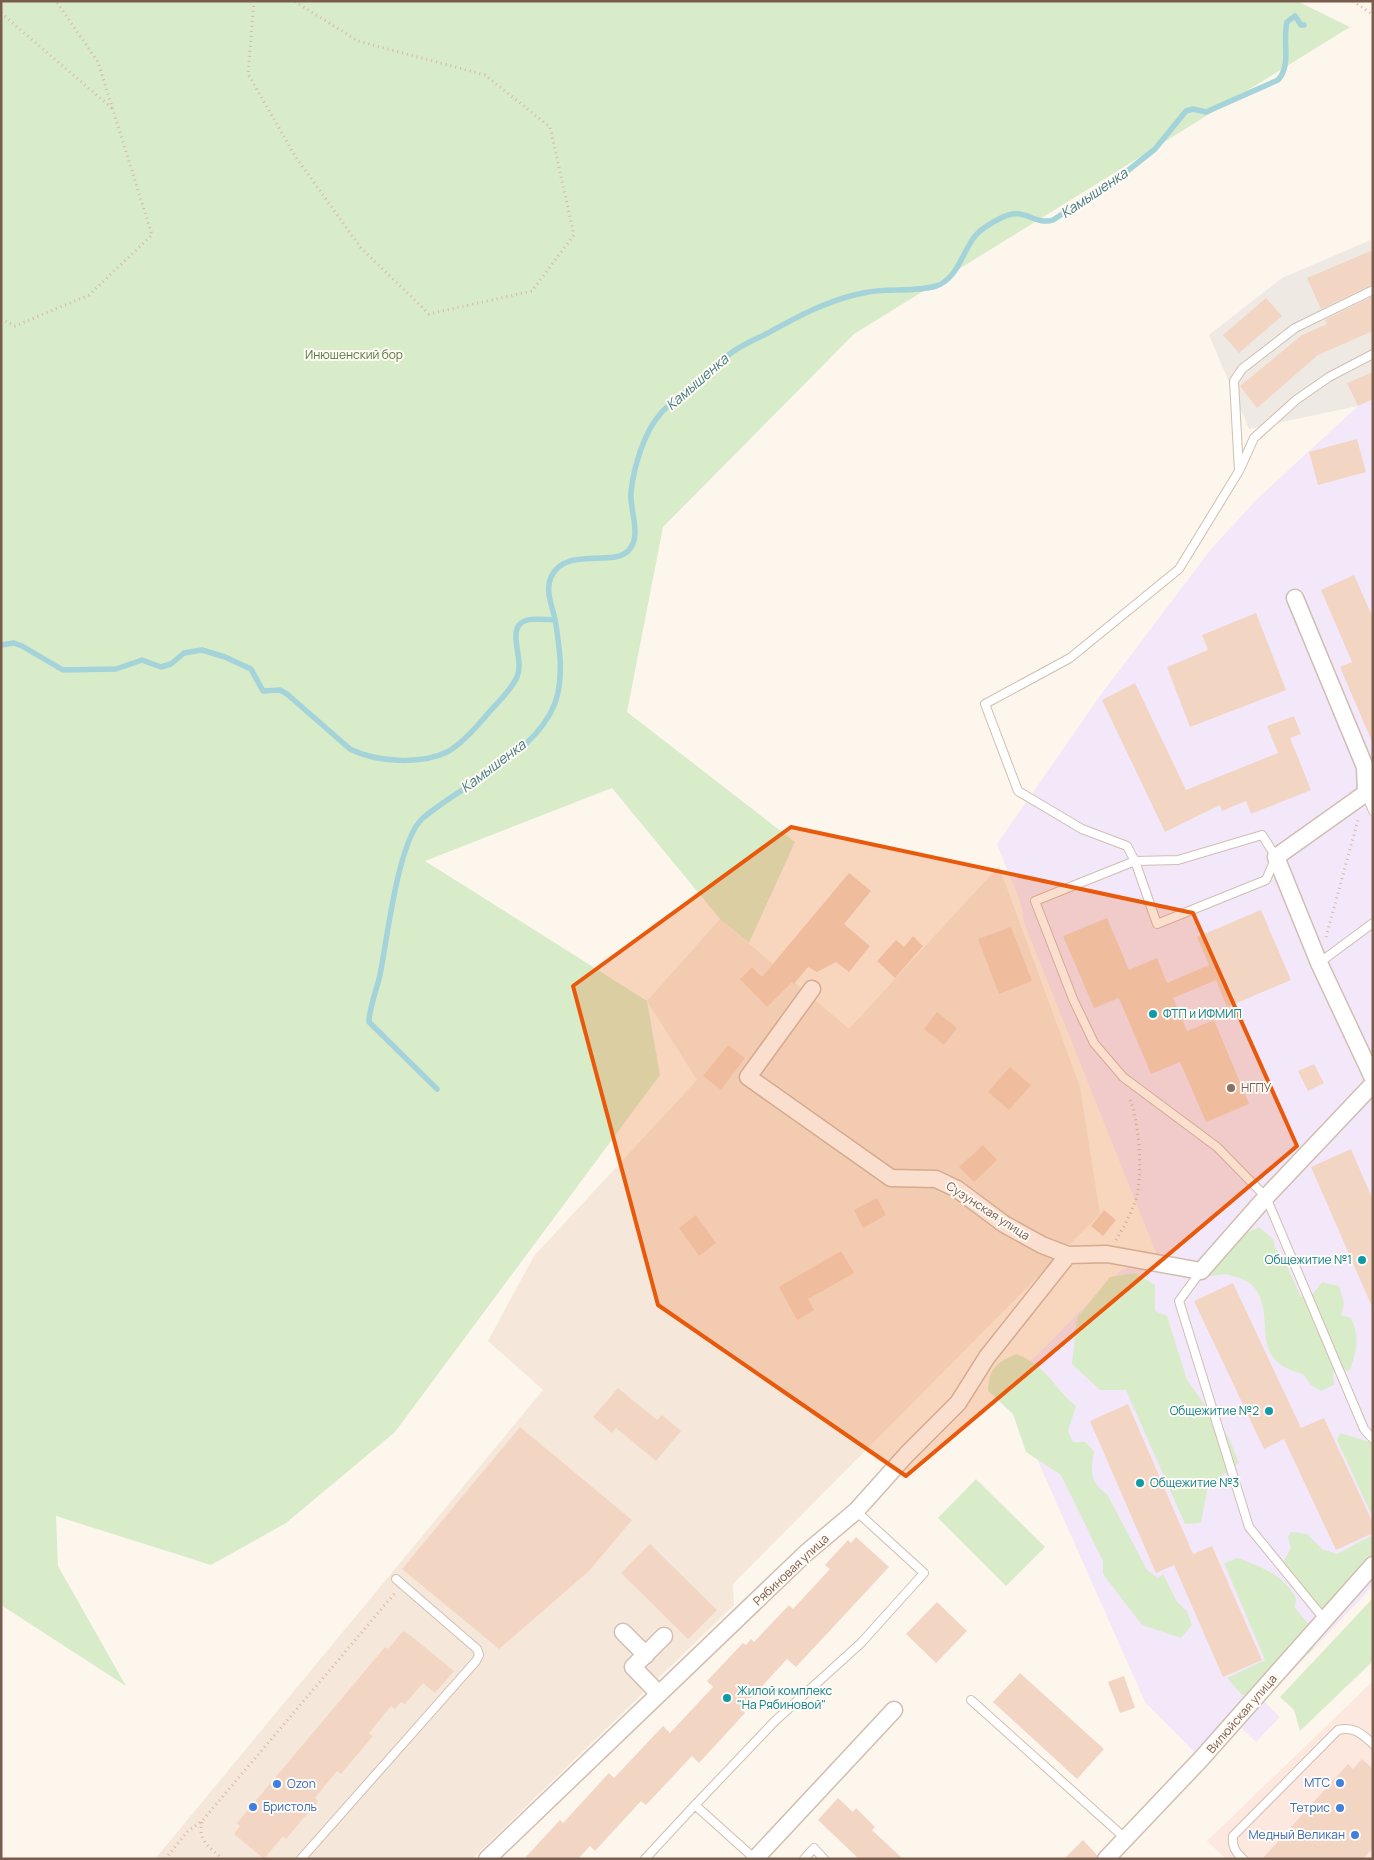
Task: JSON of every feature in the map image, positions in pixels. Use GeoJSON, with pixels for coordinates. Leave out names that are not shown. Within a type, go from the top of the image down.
{"type":"FeatureCollection","features":[{"type":"Feature","properties":{"kind":"street"},"geometry":{"type":"LineString","coordinates":[[1294,598],[1369,765],[1366,793],[1276,857],[1319,963],[1373,1078]]}},
{"type":"Feature","properties":{"kind":"street","name":"Сузунская улица"},"geometry":{"type":"LineString","coordinates":[[812,989],[748,1077],[891,1178],[936,1179],[957,1189],[1004,1224],[1042,1245],[1068,1256],[1107,1254],[1201,1271]]}},
{"type":"Feature","properties":{"kind":"street"},"geometry":{"type":"LineString","coordinates":[[1201,1271],[1266,1197],[1373,1084]]}},
{"type":"Feature","properties":{"kind":"street","name":"Рябиновая улица"},"geometry":{"type":"LineString","coordinates":[[487,1859],[806,1553],[856,1511],[907,1454],[958,1403],[987,1357],[1068,1256]]}},
{"type":"Feature","properties":{"kind":"street","name":"Вилюйская улица"},"geometry":{"type":"LineString","coordinates":[[1106,1859],[1201,1759],[1373,1565]]}},
{"type":"Feature","properties":{"kind":"street"},"geometry":{"type":"LineString","coordinates":[[623,1632],[646,1655]]}},
{"type":"Feature","properties":{"kind":"street"},"geometry":{"type":"LineString","coordinates":[[659,1694],[633,1667],[664,1636]]}},
{"type":"Feature","properties":{"kind":"street"},"geometry":{"type":"LineString","coordinates":[[755,1859],[894,1710]]}},
{"type":"Feature","properties":{"kind":"lane"},"geometry":{"type":"LineString","coordinates":[[1238,471],[1234,381],[1242,369],[1294,328],[1373,290]]}},
{"type":"Feature","properties":{"kind":"lane"},"geometry":{"type":"LineString","coordinates":[[1373,354],[1329,377],[1296,400],[1254,438],[1238,471],[1179,569],[1070,658],[985,704],[1018,791],[1082,829],[1127,846],[1135,861],[1157,924],[1266,880],[1276,857],[1262,835],[1178,860],[1135,861],[1035,901],[1073,1000],[1094,1044],[1123,1077],[1217,1147],[1266,1197],[1364,1429],[1373,1439]]}},
{"type":"Feature","properties":{"kind":"lane"},"geometry":{"type":"LineString","coordinates":[[1366,793],[1373,811]]}},
{"type":"Feature","properties":{"kind":"lane"},"geometry":{"type":"LineString","coordinates":[[1319,963],[1373,923]]}},
{"type":"Feature","properties":{"kind":"lane"},"geometry":{"type":"LineString","coordinates":[[1201,1271],[1178,1301],[1250,1527],[1325,1620]]}},
{"type":"Feature","properties":{"kind":"lane"},"geometry":{"type":"LineString","coordinates":[[645,1859],[775,1721],[860,1644],[924,1573],[856,1511]]}},
{"type":"Feature","properties":{"kind":"lane"},"geometry":{"type":"LineString","coordinates":[[301,1859],[476,1661],[479,1655],[476,1650],[399,1582]]}},
{"type":"Feature","properties":{"kind":"lane"},"geometry":{"type":"LineString","coordinates":[[971,1700],[1126,1839]]}},
{"type":"Feature","properties":{"kind":"lane"},"geometry":{"type":"LineString","coordinates":[[1243,1859],[1234,1849],[1232,1843],[1233,1836],[1338,1730],[1346,1728],[1359,1731],[1373,1744]]}},
{"type":"Feature","properties":{"kind":"lane"},"geometry":{"type":"LineString","coordinates":[[694,1805],[755,1859]]}},
{"type":"Feature","properties":{"kind":"lane"},"geometry":{"type":"LineString","coordinates":[[804,1859],[814,1848],[824,1859]]}},
{"type":"Feature","properties":{"kind":"path"},"geometry":{"type":"LineString","coordinates":[[1,319],[15,326],[89,294],[152,235],[98,62],[56,1]]}},
{"type":"Feature","properties":{"kind":"path"},"geometry":{"type":"LineString","coordinates":[[254,1],[248,74],[295,156],[361,248],[429,314],[532,291],[574,235],[550,127],[485,75],[358,41],[294,1]]}},
{"type":"Feature","properties":{"kind":"path"},"geometry":{"type":"LineString","coordinates":[[1353,1],[1373,15]]}},
{"type":"Feature","properties":{"kind":"path"},"geometry":{"type":"LineString","coordinates":[[1,13],[114,110]]}},
{"type":"Feature","properties":{"kind":"path"},"geometry":{"type":"LineString","coordinates":[[1319,963],[1366,793]]}},
{"type":"Feature","properties":{"kind":"path"},"geometry":{"type":"LineString","coordinates":[[1107,1254],[1125,1225],[1138,1191],[1138,1146],[1133,1108],[1123,1077]]}},
{"type":"Feature","properties":{"kind":"path"},"geometry":{"type":"LineString","coordinates":[[165,1859],[188,1831],[202,1821],[399,1582]]}},
{"type":"Feature","properties":{"kind":"path"},"geometry":{"type":"LineString","coordinates":[[202,1821],[201,1836],[205,1843],[223,1859]]}},
{"type":"Feature","properties":{"kind":"highlighted area"},"geometry":{"type":"Polygon","coordinates":[[[791,827],[1193,913],[1297,1146],[906,1476],[658,1305],[573,986],[791,827]]]}},
{"type":"Feature","properties":{"kind":"shaded area"},"geometry":{"type":"Polygon","coordinates":[[[1373,239],[1373,399],[1358,406],[1249,429],[1209,335],[1282,278],[1373,239]]]}},
{"type":"Feature","properties":{"kind":"shaded area","name":"НГПУ"},"geometry":{"type":"Polygon","coordinates":[[[1373,399],[1373,1586],[1264,1701],[1280,1717],[1256,1742],[1241,1728],[1207,1765],[1145,1702],[1005,1387],[1120,1271],[1156,1253],[1024,923],[1021,904],[997,844],[1102,693],[1212,548],[1256,500],[1358,406],[1373,399]]]}},
{"type":"Feature","properties":{"kind":"shaded area"},"geometry":{"type":"Polygon","coordinates":[[[999,866],[1080,1087],[1100,1214],[733,1584],[734,1605],[472,1859],[155,1859],[543,1390],[488,1341],[534,1256],[697,1080],[647,1001],[720,919],[849,1029],[999,866]]]}},
{"type":"Feature","properties":{"kind":"shaded area"},"geometry":{"type":"Polygon","coordinates":[[[1373,1681],[1373,1859],[1226,1859],[1207,1841],[1373,1681]]]}},
{"type":"Feature","properties":{"kind":"green space","name":"Инюшенский бор"},"geometry":{"type":"Polygon","coordinates":[[[1,1],[1297,1],[1350,27],[854,334],[663,527],[627,712],[795,842],[749,943],[720,919],[612,788],[425,861],[647,1001],[660,1075],[395,1432],[286,1523],[211,1565],[56,1516],[58,1566],[126,1686],[1,1605],[1,1]]]}},
{"type":"Feature","properties":{"kind":"green space"},"geometry":{"type":"Polygon","coordinates":[[[1259,1227],[1273,1239],[1275,1248],[1283,1257],[1301,1297],[1311,1296],[1322,1282],[1339,1286],[1344,1304],[1341,1315],[1351,1318],[1354,1325],[1356,1344],[1350,1370],[1333,1373],[1334,1385],[1321,1391],[1311,1385],[1303,1374],[1285,1367],[1274,1359],[1268,1348],[1261,1299],[1252,1285],[1244,1280],[1227,1275],[1196,1278],[1193,1266],[1202,1255],[1259,1227]]]}},
{"type":"Feature","properties":{"kind":"green space"},"geometry":{"type":"Polygon","coordinates":[[[1135,1273],[1155,1285],[1155,1311],[1167,1316],[1187,1380],[1229,1438],[1239,1463],[1208,1486],[1201,1523],[1185,1524],[1126,1390],[1100,1390],[1072,1364],[1077,1318],[1110,1277],[1135,1273]]]}},
{"type":"Feature","properties":{"kind":"green space"},"geometry":{"type":"Polygon","coordinates":[[[1016,1354],[1027,1359],[1043,1371],[1076,1406],[1068,1431],[1073,1442],[1085,1442],[1094,1451],[1092,1470],[1094,1480],[1101,1490],[1107,1494],[1147,1570],[1158,1578],[1163,1574],[1177,1602],[1187,1611],[1192,1625],[1181,1638],[1142,1625],[1103,1574],[1103,1561],[1061,1475],[1026,1452],[1013,1414],[988,1391],[990,1377],[995,1367],[1003,1360],[1016,1354]]]}},
{"type":"Feature","properties":{"kind":"green space"},"geometry":{"type":"Polygon","coordinates":[[[1340,1433],[1373,1443],[1373,1518],[1337,1440],[1340,1433]]]}},
{"type":"Feature","properties":{"kind":"green space"},"geometry":{"type":"Polygon","coordinates":[[[976,1479],[1045,1547],[1006,1586],[938,1518],[976,1479]]]}},
{"type":"Feature","properties":{"kind":"green space"},"geometry":{"type":"Polygon","coordinates":[[[1291,1532],[1307,1534],[1322,1549],[1337,1554],[1373,1535],[1373,1559],[1325,1614],[1279,1570],[1291,1548],[1288,1537],[1291,1532]]]}},
{"type":"Feature","properties":{"kind":"green space"},"geometry":{"type":"Polygon","coordinates":[[[1238,1558],[1271,1573],[1285,1583],[1296,1598],[1295,1608],[1310,1626],[1313,1649],[1265,1694],[1242,1695],[1227,1678],[1265,1660],[1224,1563],[1238,1558]]]}},
{"type":"Feature","properties":{"kind":"green space"},"geometry":{"type":"Polygon","coordinates":[[[1373,1598],[1373,1661],[1300,1731],[1294,1710],[1280,1697],[1373,1598]]]}},
{"type":"Feature","properties":{"kind":"building"},"geometry":{"type":"Polygon","coordinates":[[[1373,250],[1373,284],[1321,309],[1307,278],[1373,250]]]}},
{"type":"Feature","properties":{"kind":"building"},"geometry":{"type":"Polygon","coordinates":[[[1373,296],[1373,331],[1318,355],[1257,408],[1240,386],[1302,335],[1327,324],[1325,320],[1373,296]]]}},
{"type":"Feature","properties":{"kind":"building"},"geometry":{"type":"Polygon","coordinates":[[[1266,298],[1282,316],[1239,353],[1223,335],[1266,298]]]}},
{"type":"Feature","properties":{"kind":"building"},"geometry":{"type":"Polygon","coordinates":[[[1373,372],[1373,399],[1358,406],[1347,383],[1373,372]]]}},
{"type":"Feature","properties":{"kind":"building"},"geometry":{"type":"Polygon","coordinates":[[[1357,439],[1366,472],[1318,485],[1309,452],[1357,439]]]}},
{"type":"Feature","properties":{"kind":"building"},"geometry":{"type":"Polygon","coordinates":[[[1354,575],[1373,618],[1373,744],[1340,667],[1352,662],[1321,590],[1354,575]]]}},
{"type":"Feature","properties":{"kind":"building"},"geometry":{"type":"Polygon","coordinates":[[[1256,613],[1286,690],[1190,727],[1167,667],[1208,650],[1202,635],[1256,613]]]}},
{"type":"Feature","properties":{"kind":"building"},"geometry":{"type":"Polygon","coordinates":[[[1135,683],[1186,790],[1278,753],[1267,726],[1294,716],[1301,734],[1290,738],[1311,790],[1251,814],[1246,801],[1222,811],[1220,805],[1165,832],[1102,700],[1135,683]]]}},
{"type":"Feature","properties":{"kind":"building"},"geometry":{"type":"Polygon","coordinates":[[[849,873],[871,891],[844,924],[870,946],[849,972],[836,962],[817,972],[808,967],[794,984],[792,982],[767,1007],[740,979],[752,967],[762,977],[849,873]]]}},
{"type":"Feature","properties":{"kind":"building","name":"ФТП и ИФМИП"},"geometry":{"type":"Polygon","coordinates":[[[1261,910],[1291,980],[1227,1007],[1216,980],[1173,998],[1187,1031],[1214,1020],[1249,1104],[1206,1122],[1180,1062],[1151,1074],[1119,998],[1094,1008],[1063,936],[1107,918],[1129,970],[1157,958],[1167,983],[1209,965],[1197,937],[1261,910]]]}},
{"type":"Feature","properties":{"kind":"building"},"geometry":{"type":"Polygon","coordinates":[[[1011,927],[1032,981],[999,994],[978,939],[1011,927]]]}},
{"type":"Feature","properties":{"kind":"building"},"geometry":{"type":"Polygon","coordinates":[[[913,936],[923,946],[895,978],[877,961],[896,940],[904,947],[913,936]]]}},
{"type":"Feature","properties":{"kind":"building"},"geometry":{"type":"Polygon","coordinates":[[[937,1012],[957,1028],[944,1045],[924,1029],[937,1012]]]}},
{"type":"Feature","properties":{"kind":"building"},"geometry":{"type":"Polygon","coordinates":[[[728,1045],[745,1058],[721,1090],[703,1076],[728,1045]]]}},
{"type":"Feature","properties":{"kind":"building"},"geometry":{"type":"Polygon","coordinates":[[[1314,1064],[1324,1083],[1308,1091],[1298,1071],[1314,1064]]]}},
{"type":"Feature","properties":{"kind":"building"},"geometry":{"type":"Polygon","coordinates":[[[1010,1067],[1031,1085],[1009,1110],[988,1092],[1010,1067]]]}},
{"type":"Feature","properties":{"kind":"building"},"geometry":{"type":"Polygon","coordinates":[[[983,1145],[997,1160],[974,1182],[959,1167],[983,1145]]]}},
{"type":"Feature","properties":{"kind":"building","name":"Общежитие №1"},"geometry":{"type":"Polygon","coordinates":[[[1351,1149],[1373,1200],[1373,1309],[1311,1167],[1351,1149]]]}},
{"type":"Feature","properties":{"kind":"building"},"geometry":{"type":"Polygon","coordinates":[[[877,1198],[886,1215],[863,1228],[854,1210],[877,1198]]]}},
{"type":"Feature","properties":{"kind":"building"},"geometry":{"type":"Polygon","coordinates":[[[1104,1210],[1116,1220],[1103,1236],[1091,1226],[1104,1210]]]}},
{"type":"Feature","properties":{"kind":"building"},"geometry":{"type":"Polygon","coordinates":[[[696,1215],[716,1243],[699,1256],[679,1228],[696,1215]]]}},
{"type":"Feature","properties":{"kind":"building"},"geometry":{"type":"Polygon","coordinates":[[[841,1251],[854,1273],[808,1299],[814,1310],[797,1320],[779,1287],[841,1251]]]}},
{"type":"Feature","properties":{"kind":"building","name":"Общежитие №2"},"geometry":{"type":"Polygon","coordinates":[[[1233,1283],[1301,1428],[1324,1418],[1373,1523],[1373,1533],[1336,1550],[1284,1439],[1264,1449],[1194,1301],[1233,1283]]]}},
{"type":"Feature","properties":{"kind":"building"},"geometry":{"type":"Polygon","coordinates":[[[618,1388],[657,1420],[662,1415],[681,1431],[656,1461],[616,1428],[612,1433],[593,1417],[618,1388]]]}},
{"type":"Feature","properties":{"kind":"building","name":"Общежитие №3"},"geometry":{"type":"Polygon","coordinates":[[[1128,1404],[1193,1554],[1212,1546],[1262,1660],[1223,1677],[1174,1565],[1156,1573],[1090,1421],[1128,1404]]]}},
{"type":"Feature","properties":{"kind":"building"},"geometry":{"type":"Polygon","coordinates":[[[520,1427],[632,1520],[589,1571],[499,1649],[402,1569],[520,1427]]]}},
{"type":"Feature","properties":{"kind":"building","name":"Жилой комплекс \"На Рябиновой\""},"geometry":{"type":"Polygon","coordinates":[[[856,1537],[889,1567],[796,1667],[787,1659],[741,1709],[745,1713],[699,1763],[692,1756],[646,1805],[641,1801],[595,1851],[590,1846],[578,1859],[524,1859],[560,1820],[563,1823],[609,1773],[614,1778],[663,1726],[670,1733],[713,1687],[707,1681],[743,1643],[746,1645],[751,1639],[754,1642],[789,1605],[793,1609],[830,1569],[825,1565],[848,1540],[851,1543],[856,1537]]]}},
{"type":"Feature","properties":{"kind":"building"},"geometry":{"type":"Polygon","coordinates":[[[650,1544],[717,1610],[688,1639],[621,1573],[650,1544]]]}},
{"type":"Feature","properties":{"kind":"building"},"geometry":{"type":"Polygon","coordinates":[[[937,1602],[967,1631],[936,1663],[906,1634],[937,1602]]]}},
{"type":"Feature","properties":{"kind":"building"},"geometry":{"type":"Polygon","coordinates":[[[403,1631],[454,1671],[435,1693],[423,1683],[405,1704],[401,1702],[395,1709],[391,1706],[369,1733],[373,1736],[341,1774],[337,1771],[315,1798],[318,1801],[286,1839],[283,1836],[264,1859],[234,1834],[240,1826],[237,1823],[385,1647],[388,1649],[403,1631]]]}},
{"type":"Feature","properties":{"kind":"building"},"geometry":{"type":"Polygon","coordinates":[[[1020,1673],[1104,1749],[1077,1779],[993,1702],[1020,1673]]]}},
{"type":"Feature","properties":{"kind":"building"},"geometry":{"type":"Polygon","coordinates":[[[1124,1676],[1135,1708],[1120,1713],[1108,1682],[1124,1676]]]}},
{"type":"Feature","properties":{"kind":"building","name":"Тетрис"},"geometry":{"type":"Polygon","coordinates":[[[1362,1759],[1373,1769],[1373,1848],[1363,1859],[1262,1859],[1348,1764],[1353,1769],[1362,1759]]]}},
{"type":"Feature","properties":{"kind":"building"},"geometry":{"type":"Polygon","coordinates":[[[838,1798],[853,1812],[856,1808],[875,1827],[872,1830],[903,1859],[859,1859],[818,1820],[838,1798]]]}},
{"type":"Feature","properties":{"kind":"building"},"geometry":{"type":"Polygon","coordinates":[[[1083,1840],[1097,1855],[1096,1859],[1064,1859],[1083,1840]]]}},
{"type":"Feature","properties":{"kind":"waterway","name":"Камышенка"},"geometry":{"type":"LineString","coordinates":[[437,1089],[369,1022],[380,975],[400,868],[414,829],[423,818],[508,759],[538,731],[550,714],[558,692],[560,655],[549,593],[549,582],[558,568],[567,562],[578,559],[621,555],[628,551],[632,545],[635,531],[631,492],[635,471],[645,439],[661,413],[735,350],[802,315],[826,304],[872,291],[909,290],[936,286],[950,277],[971,241],[991,223],[1016,214],[1046,221],[1053,220],[1121,176],[1155,149],[1186,111],[1193,109],[1206,112],[1278,80],[1285,67],[1287,22],[1295,16],[1301,25],[1304,25]]}},
{"type":"Feature","properties":{"kind":"waterway"},"geometry":{"type":"LineString","coordinates":[[1,645],[14,643],[22,646],[63,670],[116,669],[142,660],[161,667],[171,664],[184,653],[202,650],[225,657],[251,669],[263,691],[280,690],[287,694],[350,749],[372,757],[411,760],[424,759],[447,752],[464,739],[505,695],[517,677],[519,664],[516,636],[519,625],[531,619],[555,620]]}},
{"type":"Feature","properties":{"kind":"place","name":"ФТП и ИФМИП"},"geometry":{"type":"Point","coordinates":[1153,1014]}},
{"type":"Feature","properties":{"kind":"place","name":"НГПУ"},"geometry":{"type":"Point","coordinates":[1231,1088]}},
{"type":"Feature","properties":{"kind":"place","name":"Общежитие №1"},"geometry":{"type":"Point","coordinates":[1362,1260]}},
{"type":"Feature","properties":{"kind":"place","name":"Общежитие №2"},"geometry":{"type":"Point","coordinates":[1269,1411]}},
{"type":"Feature","properties":{"kind":"place","name":"Общежитие №3"},"geometry":{"type":"Point","coordinates":[1140,1483]}},
{"type":"Feature","properties":{"kind":"place","name":"Жилой комплекс \"На Рябиновой\""},"geometry":{"type":"Point","coordinates":[727,1698]}},
{"type":"Feature","properties":{"kind":"place","name":"МТС"},"geometry":{"type":"Point","coordinates":[1340,1783]}},
{"type":"Feature","properties":{"kind":"place","name":"Ozon"},"geometry":{"type":"Point","coordinates":[277,1784]}},
{"type":"Feature","properties":{"kind":"place","name":"Бристоль"},"geometry":{"type":"Point","coordinates":[253,1807]}},
{"type":"Feature","properties":{"kind":"place","name":"Тетрис"},"geometry":{"type":"Point","coordinates":[1340,1808]}},
{"type":"Feature","properties":{"kind":"place","name":"Медный Великан"},"geometry":{"type":"Point","coordinates":[1355,1835]}}]}
